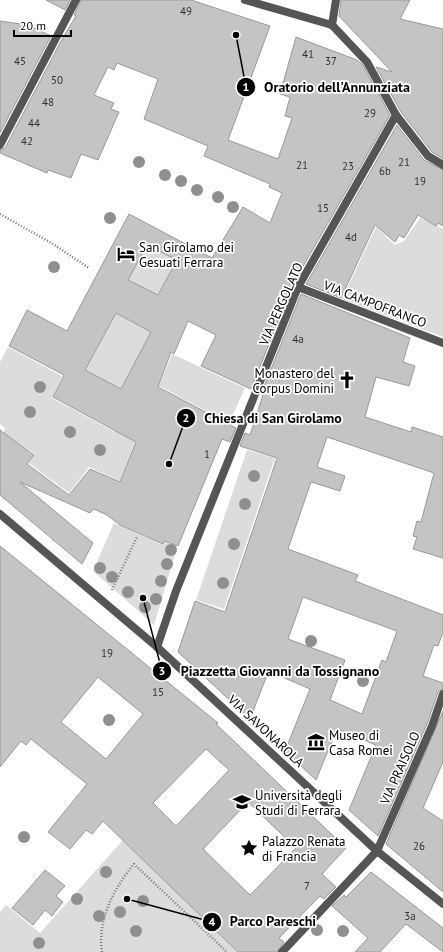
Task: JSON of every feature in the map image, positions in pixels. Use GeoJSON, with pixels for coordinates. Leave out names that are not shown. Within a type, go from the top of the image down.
{"type":"FeatureCollection","features":[{"type":"Feature","properties":{"kind":"street"},"geometry":{"type":"LineString","coordinates":[[0,145],[76,0]]}},
{"type":"Feature","properties":{"kind":"street"},"geometry":{"type":"LineString","coordinates":[[245,0],[332,25],[367,62],[396,115],[428,156],[443,165]]}},
{"type":"Feature","properties":{"kind":"street"},"geometry":{"type":"LineString","coordinates":[[332,25],[336,0]]}},
{"type":"Feature","properties":{"kind":"street","name":"VIA PERGOLATO"},"geometry":{"type":"LineString","coordinates":[[157,648],[176,592],[298,287],[396,115]]}},
{"type":"Feature","properties":{"kind":"street","name":"VIA CAMPOFRANCO"},"geometry":{"type":"LineString","coordinates":[[298,287],[443,343]]}},
{"type":"Feature","properties":{"kind":"street","name":"VIA SAVONAROLA"},"geometry":{"type":"LineString","coordinates":[[0,514],[157,648],[377,851],[443,904]]}},
{"type":"Feature","properties":{"kind":"street","name":"VIA PRAISOLO"},"geometry":{"type":"LineString","coordinates":[[282,952],[377,851],[432,726],[443,694]]}},
{"type":"Feature","properties":{"kind":"path"},"geometry":{"type":"LineString","coordinates":[[0,214],[53,244],[89,268]]}},
{"type":"Feature","properties":{"kind":"path"},"geometry":{"type":"LineString","coordinates":[[105,603],[137,537]]}},
{"type":"Feature","properties":{"kind":"path"},"geometry":{"type":"LineString","coordinates":[[102,952],[101,943],[105,916],[118,887],[134,864],[228,952]]}},
{"type":"Feature","properties":{"kind":"shaded area"},"geometry":{"type":"Polygon","coordinates":[[[420,218],[443,229],[443,337],[342,299],[376,227],[395,245],[404,241],[420,218]]]}},
{"type":"Feature","properties":{"kind":"shaded area"},"geometry":{"type":"Polygon","coordinates":[[[147,245],[177,260],[158,295],[128,280],[147,245]]]}},
{"type":"Feature","properties":{"kind":"shaded area"},"geometry":{"type":"Polygon","coordinates":[[[116,313],[151,332],[121,389],[85,370],[116,313]]]}},
{"type":"Feature","properties":{"kind":"shaded area"},"geometry":{"type":"Polygon","coordinates":[[[8,347],[62,376],[52,398],[115,432],[122,418],[141,426],[120,481],[89,467],[69,493],[29,463],[35,454],[4,433],[5,428],[0,424],[0,362],[8,347]]]}},
{"type":"Feature","properties":{"kind":"shaded area"},"geometry":{"type":"Polygon","coordinates":[[[172,354],[245,388],[229,423],[159,386],[172,354]]]}},
{"type":"Feature","properties":{"kind":"shaded area"},"geometry":{"type":"Polygon","coordinates":[[[247,450],[275,458],[224,609],[196,600],[247,450]]]}},
{"type":"Feature","properties":{"kind":"shaded area"},"geometry":{"type":"Polygon","coordinates":[[[114,523],[163,545],[164,542],[177,547],[154,625],[93,571],[114,523]]]}},
{"type":"Feature","properties":{"kind":"shaded area"},"geometry":{"type":"Polygon","coordinates":[[[123,840],[238,952],[0,952],[0,912],[6,905],[40,933],[123,840]]]}},
{"type":"Feature","properties":{"kind":"building"},"geometry":{"type":"Polygon","coordinates":[[[46,0],[70,0],[65,10],[46,0]]]}},
{"type":"Feature","properties":{"kind":"building"},"geometry":{"type":"Polygon","coordinates":[[[81,0],[191,0],[270,26],[228,140],[278,159],[292,118],[285,116],[290,97],[280,94],[296,37],[357,60],[363,65],[390,115],[293,284],[251,389],[201,366],[216,335],[188,321],[174,354],[171,352],[158,387],[236,428],[230,442],[222,439],[178,546],[164,541],[163,544],[120,525],[107,515],[94,509],[90,513],[20,482],[93,543],[82,564],[0,495],[0,430],[34,455],[27,464],[69,495],[90,469],[120,482],[136,442],[53,397],[64,375],[9,346],[27,310],[67,331],[129,214],[212,258],[243,207],[270,223],[282,193],[269,187],[270,184],[204,156],[208,146],[144,119],[158,79],[117,63],[114,70],[108,67],[94,95],[114,103],[111,109],[119,112],[98,160],[81,154],[71,178],[48,170],[47,173],[0,153],[0,150],[5,148],[61,41],[76,16],[74,15],[81,0]],[[147,245],[128,280],[158,295],[177,260],[147,245]],[[116,313],[85,370],[121,389],[151,332],[116,313]]]}},
{"type":"Feature","properties":{"kind":"building"},"geometry":{"type":"Polygon","coordinates":[[[341,0],[410,0],[400,19],[443,29],[443,159],[432,152],[401,112],[376,67],[392,72],[339,16],[341,0]]]}},
{"type":"Feature","properties":{"kind":"building"},"geometry":{"type":"Polygon","coordinates":[[[0,21],[28,25],[51,36],[0,133],[0,21]]]}},
{"type":"Feature","properties":{"kind":"building"},"geometry":{"type":"Polygon","coordinates":[[[397,125],[424,160],[443,170],[443,226],[438,223],[436,226],[418,215],[404,238],[399,235],[395,242],[375,225],[341,298],[306,284],[397,125]]]}},
{"type":"Feature","properties":{"kind":"building"},"geometry":{"type":"Polygon","coordinates":[[[301,294],[410,338],[403,362],[415,366],[409,386],[376,377],[365,417],[411,432],[412,427],[443,437],[443,558],[413,549],[417,537],[413,536],[417,521],[421,522],[434,473],[327,437],[317,467],[345,476],[340,491],[311,482],[288,549],[358,575],[355,581],[443,615],[443,632],[438,646],[434,645],[423,676],[443,683],[443,689],[438,692],[427,724],[378,836],[349,810],[376,745],[337,729],[316,780],[285,751],[310,689],[273,673],[272,676],[267,675],[250,719],[178,652],[195,601],[225,612],[277,458],[240,446],[245,433],[250,435],[263,395],[261,394],[301,294]],[[303,597],[288,639],[345,660],[330,700],[362,714],[382,660],[386,662],[397,631],[303,597]]]}},
{"type":"Feature","properties":{"kind":"building"},"geometry":{"type":"Polygon","coordinates":[[[0,546],[218,723],[216,724],[346,848],[322,874],[336,887],[324,899],[320,896],[279,938],[284,942],[277,952],[238,952],[103,821],[92,834],[86,830],[70,849],[48,832],[87,784],[31,739],[26,745],[21,741],[0,767],[0,546]],[[98,677],[61,722],[106,759],[143,714],[98,677]],[[206,749],[153,803],[176,826],[229,770],[206,749]],[[248,802],[203,849],[250,895],[296,848],[248,802]]]}},
{"type":"Feature","properties":{"kind":"building"},"geometry":{"type":"Polygon","coordinates":[[[443,711],[443,762],[423,808],[443,821],[443,892],[386,844],[443,711]]]}},
{"type":"Feature","properties":{"kind":"building"},"geometry":{"type":"Polygon","coordinates":[[[45,870],[65,886],[56,896],[63,902],[52,916],[45,910],[33,925],[12,908],[45,870]]]}},
{"type":"Feature","properties":{"kind":"building"},"geometry":{"type":"Polygon","coordinates":[[[371,872],[443,928],[443,952],[406,924],[380,952],[355,952],[368,938],[332,906],[344,895],[346,897],[371,872]]]}},
{"type":"Feature","properties":{"kind":"place","name":"Oratorio dell'Annunziata"},"geometry":{"type":"Point","coordinates":[236,35]}},
{"type":"Feature","properties":{"kind":"place","name":"San Girolamo dei Gesuati Ferrara"},"geometry":{"type":"Point","coordinates":[126,254]}},
{"type":"Feature","properties":{"kind":"place","name":"Monastero del Corpus Domini"},"geometry":{"type":"Point","coordinates":[347,380]}},
{"type":"Feature","properties":{"kind":"place","name":"Chiesa di San Girolamo"},"geometry":{"type":"Point","coordinates":[169,464]}},
{"type":"Feature","properties":{"kind":"place","name":"Piazzetta Giovanni da Tossignano"},"geometry":{"type":"Point","coordinates":[143,598]}},
{"type":"Feature","properties":{"kind":"place","name":"Museo di Casa Romei"},"geometry":{"type":"Point","coordinates":[316,742]}},
{"type":"Feature","properties":{"kind":"place","name":"Università degli Studi di Ferrara"},"geometry":{"type":"Point","coordinates":[242,802]}},
{"type":"Feature","properties":{"kind":"place","name":"Palazzo Renata di Francia"},"geometry":{"type":"Point","coordinates":[249,848]}},
{"type":"Feature","properties":{"kind":"place","name":"Parco Pareschi"},"geometry":{"type":"Point","coordinates":[127,899]}}]}
